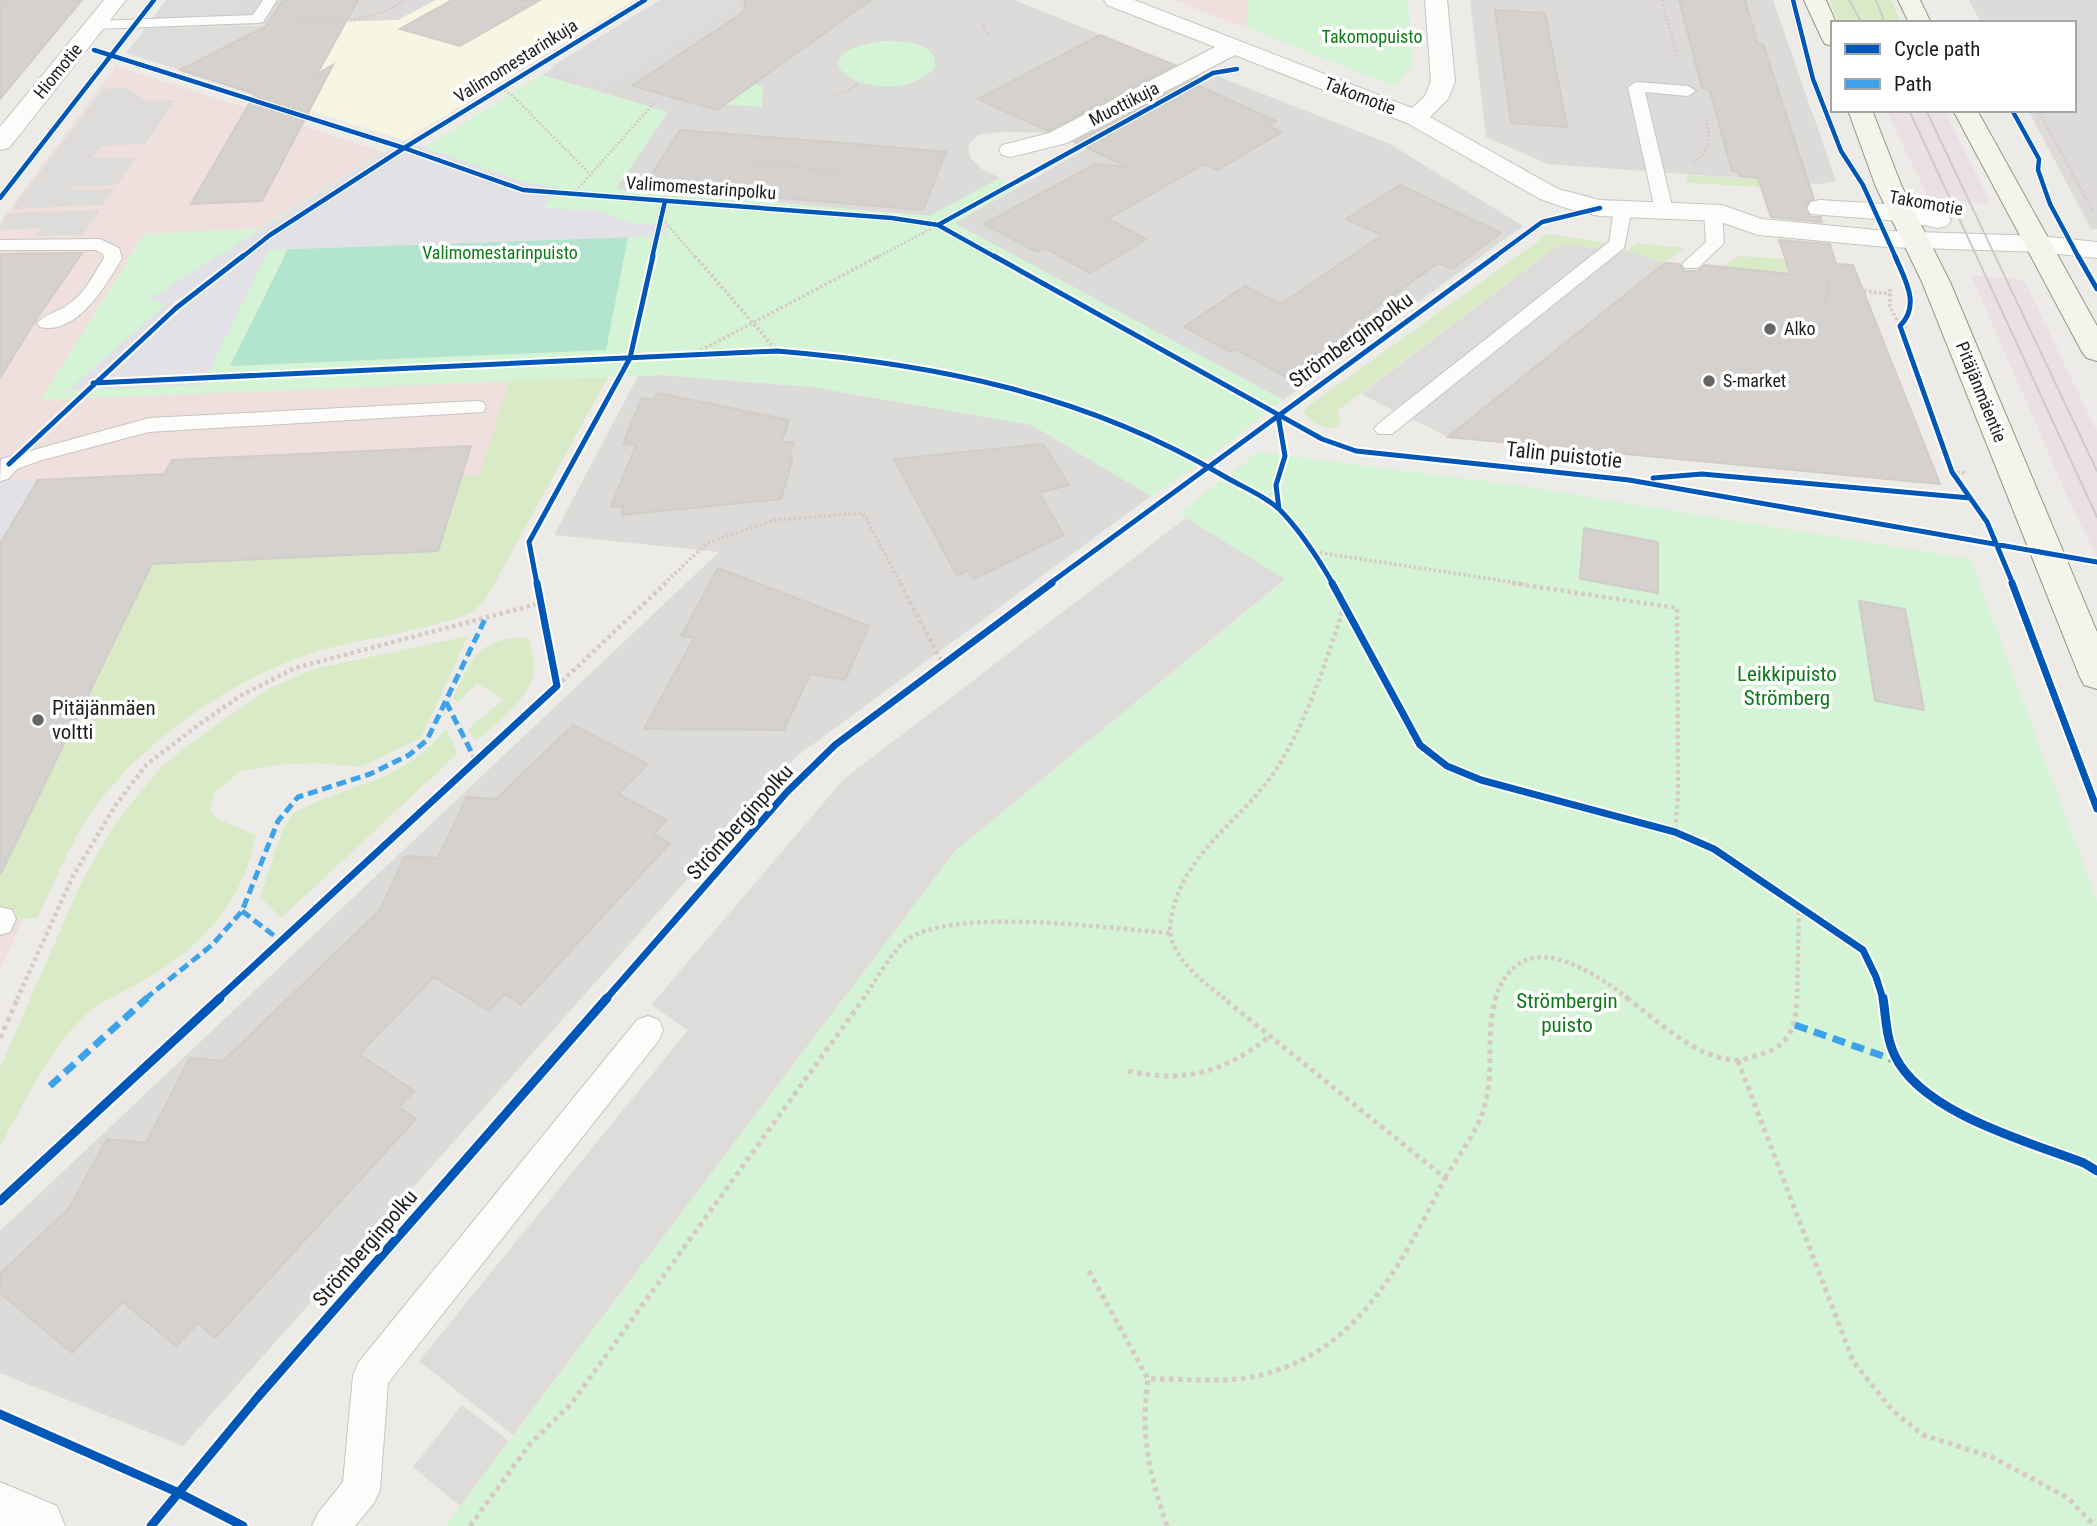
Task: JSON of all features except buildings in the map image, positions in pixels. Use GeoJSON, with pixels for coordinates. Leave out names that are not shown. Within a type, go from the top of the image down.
{"type":"FeatureCollection","features":[{"type":"Feature","properties":{"kind":"main road"},"geometry":{"type":"LineString","coordinates":[[1815,0],[1831,35]]}},
{"type":"Feature","properties":{"kind":"main road"},"geometry":{"type":"LineString","coordinates":[[1909,0],[1919,21]]}},
{"type":"Feature","properties":{"kind":"main road","name":"Pitäjänmäentie"},"geometry":{"type":"LineString","coordinates":[[1861,112],[1901,231],[1936,282],[2097,675]]}},
{"type":"Feature","properties":{"kind":"main road"},"geometry":{"type":"LineString","coordinates":[[1966,112],[2097,352]]}},
{"type":"Feature","properties":{"kind":"street","name":"Hiomotie"},"geometry":{"type":"LineString","coordinates":[[0,143],[115,0]]}},
{"type":"Feature","properties":{"kind":"street","name":"Takomotie"},"geometry":{"type":"LineString","coordinates":[[1115,0],[1415,118],[1549,194],[1600,208],[1718,213],[1758,227],[1901,231],[2097,250]]}},
{"type":"Feature","properties":{"kind":"street"},"geometry":{"type":"LineString","coordinates":[[1415,118],[1436,99],[1443,81],[1436,0]]}},
{"type":"Feature","properties":{"kind":"street","name":"Muottikuja"},"geometry":{"type":"LineString","coordinates":[[1011,150],[1058,138],[1233,47]]}},
{"type":"Feature","properties":{"kind":"street"},"geometry":{"type":"LineString","coordinates":[[0,1510],[37,1526]]}},
{"type":"Feature","properties":{"kind":"lane"},"geometry":{"type":"LineString","coordinates":[[96,25],[258,19],[270,0]]}},
{"type":"Feature","properties":{"kind":"lane"},"geometry":{"type":"LineString","coordinates":[[1664,210],[1636,87],[1686,91]]}},
{"type":"Feature","properties":{"kind":"lane"},"geometry":{"type":"LineString","coordinates":[[1385,429],[1618,244],[1623,209]]}},
{"type":"Feature","properties":{"kind":"lane"},"geometry":{"type":"LineString","coordinates":[[1691,264],[1716,243],[1718,213]]}},
{"type":"Feature","properties":{"kind":"lane"},"geometry":{"type":"LineString","coordinates":[[0,245],[100,244],[112,251],[113,258],[84,304],[66,317],[47,323]]}},
{"type":"Feature","properties":{"kind":"lane"},"geometry":{"type":"LineString","coordinates":[[0,474],[9,464],[35,455],[149,425],[476,407]]}},
{"type":"Feature","properties":{"kind":"lane"},"geometry":{"type":"LineString","coordinates":[[331,1526],[361,1490],[371,1376],[648,1030]]}},
{"type":"Feature","properties":{"kind":"path"},"geometry":{"type":"LineString","coordinates":[[1662,0],[1686,91],[1700,99],[1712,136],[1709,149],[1702,158],[1689,165]]}},
{"type":"Feature","properties":{"kind":"path"},"geometry":{"type":"LineString","coordinates":[[983,25],[988,34]]}},
{"type":"Feature","properties":{"kind":"path"},"geometry":{"type":"LineString","coordinates":[[834,95],[849,90],[858,83]]}},
{"type":"Feature","properties":{"kind":"path"},"geometry":{"type":"LineString","coordinates":[[501,88],[511,94],[590,174]]}},
{"type":"Feature","properties":{"kind":"path"},"geometry":{"type":"LineString","coordinates":[[573,194],[655,102]]}},
{"type":"Feature","properties":{"kind":"path"},"geometry":{"type":"LineString","coordinates":[[2039,112],[2097,219]]}},
{"type":"Feature","properties":{"kind":"path"},"geometry":{"type":"LineString","coordinates":[[752,165],[783,165],[839,173]]}},
{"type":"Feature","properties":{"kind":"path"},"geometry":{"type":"LineString","coordinates":[[563,193],[586,195]]}},
{"type":"Feature","properties":{"kind":"path"},"geometry":{"type":"LineString","coordinates":[[661,216],[777,351]]}},
{"type":"Feature","properties":{"kind":"path"},"geometry":{"type":"LineString","coordinates":[[692,355],[950,218]]}},
{"type":"Feature","properties":{"kind":"path"},"geometry":{"type":"LineString","coordinates":[[927,223],[938,225],[950,232]]}},
{"type":"Feature","properties":{"kind":"path"},"geometry":{"type":"LineString","coordinates":[[1901,231],[1912,300],[1910,316],[1900,326],[1904,338]]}},
{"type":"Feature","properties":{"kind":"path"},"geometry":{"type":"LineString","coordinates":[[1822,308],[1829,290],[1827,281]]}},
{"type":"Feature","properties":{"kind":"path"},"geometry":{"type":"LineString","coordinates":[[1864,291],[1890,294]]}},
{"type":"Feature","properties":{"kind":"path"},"geometry":{"type":"LineString","coordinates":[[765,352],[789,352]]}},
{"type":"Feature","properties":{"kind":"path"},"geometry":{"type":"LineString","coordinates":[[680,355],[716,354]]}},
{"type":"Feature","properties":{"kind":"path"},"geometry":{"type":"LineString","coordinates":[[1948,460],[1958,481]]}},
{"type":"Feature","properties":{"kind":"path"},"geometry":{"type":"LineString","coordinates":[[547,695],[707,543],[774,520],[863,513],[943,664]]}},
{"type":"Feature","properties":{"kind":"path"},"geometry":{"type":"LineString","coordinates":[[1313,549],[1321,563]]}},
{"type":"Feature","properties":{"kind":"path"},"geometry":{"type":"LineString","coordinates":[[1313,549],[1677,608],[1678,796],[1675,832]]}},
{"type":"Feature","properties":{"kind":"path"},"geometry":{"type":"LineString","coordinates":[[538,590],[543,614]]}},
{"type":"Feature","properties":{"kind":"path"},"geometry":{"type":"LineString","coordinates":[[1338,596],[1350,618]]}},
{"type":"Feature","properties":{"kind":"path"},"geometry":{"type":"LineString","coordinates":[[0,1038],[73,876],[114,806],[146,765],[240,696],[295,668],[541,603]]}},
{"type":"Feature","properties":{"kind":"path"},"geometry":{"type":"LineString","coordinates":[[1344,607],[1320,680],[1278,766],[1247,807],[1210,842],[1186,873],[1176,895],[1170,933],[1180,956],[1194,974],[1445,1178]]}},
{"type":"Feature","properties":{"kind":"path"},"geometry":{"type":"LineString","coordinates":[[933,671],[954,656]]}},
{"type":"Feature","properties":{"kind":"path"},"geometry":{"type":"LineString","coordinates":[[554,674],[557,686]]}},
{"type":"Feature","properties":{"kind":"path"},"geometry":{"type":"LineString","coordinates":[[1662,828],[1684,836]]}},
{"type":"Feature","properties":{"kind":"path"},"geometry":{"type":"LineString","coordinates":[[1788,901],[1810,916]]}},
{"type":"Feature","properties":{"kind":"path"},"geometry":{"type":"LineString","coordinates":[[1148,1378],[1245,1378],[1304,1363],[1361,1318],[1404,1259],[1445,1178],[1477,1125],[1487,1098],[1489,1021],[1503,979],[1525,960],[1552,954],[1579,962],[1708,1055],[1738,1061],[1761,1057],[1781,1042],[1795,1025],[1799,909]]}},
{"type":"Feature","properties":{"kind":"path"},"geometry":{"type":"LineString","coordinates":[[470,1526],[530,1444],[571,1404],[904,942],[938,926],[982,920],[1170,933]]}},
{"type":"Feature","properties":{"kind":"path"},"geometry":{"type":"LineString","coordinates":[[1128,1071],[1156,1078],[1204,1074],[1247,1055],[1269,1037]]}},
{"type":"Feature","properties":{"kind":"path"},"geometry":{"type":"LineString","coordinates":[[1738,1061],[1853,1361],[1893,1411],[1923,1435],[1992,1457],[2068,1498],[2095,1526]]}},
{"type":"Feature","properties":{"kind":"path"},"geometry":{"type":"LineString","coordinates":[[1089,1271],[1148,1378],[1142,1412],[1146,1461],[1167,1526]]}},
{"type":"Feature","properties":{"kind":"shaded area"},"geometry":{"type":"Polygon","coordinates":[[[166,0],[436,0],[398,20],[145,29],[166,0]]]}},
{"type":"Feature","properties":{"kind":"shaded area"},"geometry":{"type":"Polygon","coordinates":[[[168,0],[242,0],[234,12],[155,18],[168,0]]]}},
{"type":"Feature","properties":{"kind":"shaded area"},"geometry":{"type":"Polygon","coordinates":[[[436,0],[634,0],[404,140],[126,53],[145,29],[398,20],[436,0]]]}},
{"type":"Feature","properties":{"kind":"shaded area"},"geometry":{"type":"Polygon","coordinates":[[[660,0],[740,0],[608,83],[551,67],[660,0]]]}},
{"type":"Feature","properties":{"kind":"shaded area"},"geometry":{"type":"Polygon","coordinates":[[[663,0],[1015,0],[1175,65],[1048,133],[1000,132],[978,135],[968,145],[970,157],[982,169],[1000,178],[930,216],[615,189],[668,112],[542,75],[663,0]]]}},
{"type":"Feature","properties":{"kind":"shaded area"},"geometry":{"type":"Polygon","coordinates":[[[1175,0],[1248,0],[1246,28],[1194,8],[1175,0]]]}},
{"type":"Feature","properties":{"kind":"shaded area"},"geometry":{"type":"Polygon","coordinates":[[[1470,0],[1773,0],[1836,181],[1819,184],[1548,164],[1486,137],[1470,0]]]}},
{"type":"Feature","properties":{"kind":"shaded area"},"geometry":{"type":"Polygon","coordinates":[[[1969,0],[2097,0],[2097,229],[2091,229],[2029,112],[2076,112],[2076,21],[1980,21],[1969,0]]]}},
{"type":"Feature","properties":{"kind":"shaded area"},"geometry":{"type":"Polygon","coordinates":[[[267,25],[180,70],[126,53],[145,29],[267,25]]]}},
{"type":"Feature","properties":{"kind":"shaded area"},"geometry":{"type":"Polygon","coordinates":[[[116,66],[384,152],[260,228],[144,234],[41,400],[509,381],[455,563],[183,576],[0,970],[0,222],[116,66]]]}},
{"type":"Feature","properties":{"kind":"shaded area"},"geometry":{"type":"Polygon","coordinates":[[[1217,76],[1390,144],[1523,226],[1283,400],[954,223],[1217,76]]]}},
{"type":"Feature","properties":{"kind":"shaded area"},"geometry":{"type":"Polygon","coordinates":[[[126,88],[147,101],[175,100],[145,144],[101,146],[92,158],[135,158],[117,185],[71,187],[69,190],[114,189],[103,205],[12,209],[103,89],[126,88]]]}},
{"type":"Feature","properties":{"kind":"shaded area"},"geometry":{"type":"Polygon","coordinates":[[[1887,112],[1945,112],[1991,204],[1929,199],[1887,112]]]}},
{"type":"Feature","properties":{"kind":"shaded area"},"geometry":{"type":"Polygon","coordinates":[[[404,140],[530,184],[558,187],[544,208],[600,211],[632,224],[667,223],[666,236],[269,250],[202,385],[68,390],[165,305],[149,299],[404,140]]]}},
{"type":"Feature","properties":{"kind":"shaded area"},"geometry":{"type":"Polygon","coordinates":[[[100,210],[83,235],[36,236],[41,228],[0,230],[0,225],[8,213],[100,210]]]}},
{"type":"Feature","properties":{"kind":"shaded area"},"geometry":{"type":"Polygon","coordinates":[[[1560,244],[1627,251],[1665,263],[1448,437],[1361,394],[1560,244]]]}},
{"type":"Feature","properties":{"kind":"shaded area"},"geometry":{"type":"Polygon","coordinates":[[[1971,275],[2024,280],[2097,432],[2097,557],[2067,496],[1971,275]]]}},
{"type":"Feature","properties":{"kind":"shaded area"},"geometry":{"type":"Polygon","coordinates":[[[663,375],[812,387],[1032,425],[1151,496],[797,756],[183,1446],[0,1373],[0,1231],[719,552],[554,535],[638,376],[663,375]]]}},
{"type":"Feature","properties":{"kind":"shaded area"},"geometry":{"type":"Polygon","coordinates":[[[38,480],[14,521],[0,544],[0,481],[38,480]]]}},
{"type":"Feature","properties":{"kind":"shaded area"},"geometry":{"type":"Polygon","coordinates":[[[1186,518],[1285,579],[955,851],[513,1435],[419,1361],[688,1030],[651,1005],[844,779],[1186,518]]]}},
{"type":"Feature","properties":{"kind":"shaded area"},"geometry":{"type":"Polygon","coordinates":[[[462,1405],[509,1441],[460,1506],[413,1467],[462,1405]]]}},
{"type":"Feature","properties":{"kind":"green space","name":"Takomopuisto"},"geometry":{"type":"Polygon","coordinates":[[[1248,0],[1408,0],[1413,64],[1395,86],[1246,28],[1248,0]]]}},
{"type":"Feature","properties":{"kind":"green space"},"geometry":{"type":"Polygon","coordinates":[[[1830,0],[1891,0],[1900,21],[1838,21],[1830,0]]]}},
{"type":"Feature","properties":{"kind":"green space"},"geometry":{"type":"Polygon","coordinates":[[[882,41],[907,42],[924,47],[935,58],[935,67],[916,81],[894,86],[872,85],[853,79],[841,70],[839,59],[852,49],[882,41]]]}},
{"type":"Feature","properties":{"kind":"green space"},"geometry":{"type":"Polygon","coordinates":[[[721,74],[763,86],[762,107],[716,104],[721,74]]]}},
{"type":"Feature","properties":{"kind":"green space","name":"Valimomestarinpuisto"},"geometry":{"type":"Polygon","coordinates":[[[542,75],[668,112],[616,189],[930,216],[1000,178],[1018,187],[954,223],[1283,400],[1219,450],[1151,496],[1032,425],[812,387],[663,375],[41,400],[144,234],[260,228],[384,152],[408,158],[542,75]]]}},
{"type":"Feature","properties":{"kind":"green space"},"geometry":{"type":"Polygon","coordinates":[[[1686,175],[1804,183],[1782,188],[1688,183],[1686,175]]]}},
{"type":"Feature","properties":{"kind":"green space"},"geometry":{"type":"Polygon","coordinates":[[[1548,234],[1607,243],[1600,248],[1560,244],[1337,411],[1341,419],[1337,427],[1319,425],[1304,413],[1307,407],[1548,234]]]}},
{"type":"Feature","properties":{"kind":"green space"},"geometry":{"type":"Polygon","coordinates":[[[628,237],[606,350],[230,366],[288,249],[628,237]]]}},
{"type":"Feature","properties":{"kind":"green space"},"geometry":{"type":"Polygon","coordinates":[[[1636,243],[1684,248],[1665,263],[1627,251],[1636,243]]]}},
{"type":"Feature","properties":{"kind":"green space"},"geometry":{"type":"Polygon","coordinates":[[[1739,256],[1785,259],[1790,273],[1721,267],[1739,256]]]}},
{"type":"Feature","properties":{"kind":"green space"},"geometry":{"type":"Polygon","coordinates":[[[608,377],[486,599],[475,609],[463,616],[431,626],[306,655],[235,687],[201,708],[139,758],[90,814],[68,852],[37,918],[0,920],[0,875],[152,564],[438,551],[462,476],[480,474],[509,381],[608,377]]]}},
{"type":"Feature","properties":{"kind":"green space","name":"Strömbergin puisto"},"geometry":{"type":"Polygon","coordinates":[[[1258,452],[1529,487],[1970,559],[2097,901],[2097,1526],[445,1526],[955,851],[1285,580],[1179,513],[1258,452]]]}},
{"type":"Feature","properties":{"kind":"green space"},"geometry":{"type":"Polygon","coordinates":[[[468,636],[421,738],[360,767],[315,763],[275,765],[241,771],[214,793],[210,811],[220,820],[256,835],[242,880],[231,900],[204,935],[187,951],[148,978],[95,1008],[74,1027],[50,1058],[0,1146],[0,1068],[81,883],[114,825],[162,766],[270,688],[314,669],[468,636]]]}},
{"type":"Feature","properties":{"kind":"green space"},"geometry":{"type":"Polygon","coordinates":[[[518,637],[528,638],[533,655],[534,673],[530,685],[515,706],[476,741],[468,729],[504,699],[477,683],[458,702],[453,698],[470,664],[483,649],[518,637]]]}},
{"type":"Feature","properties":{"kind":"green space"},"geometry":{"type":"Polygon","coordinates":[[[446,729],[458,753],[281,918],[260,897],[284,826],[295,812],[393,772],[411,761],[446,729]]]}},
{"type":"Feature","properties":{"kind":"tram line"},"geometry":{"type":"LineString","coordinates":[[1849,0],[1861,21]]}},
{"type":"Feature","properties":{"kind":"tram line"},"geometry":{"type":"LineString","coordinates":[[1876,0],[1884,21]]}},
{"type":"Feature","properties":{"kind":"tram line"},"geometry":{"type":"LineString","coordinates":[[1910,112],[2097,517]]}},
{"type":"Feature","properties":{"kind":"tram line"},"geometry":{"type":"LineString","coordinates":[[1927,112],[2097,471]]}},
{"type":"Feature","properties":{"kind":"marked path"},"geometry":{"type":"LineString","coordinates":[[50,1086],[142,1002],[212,945],[242,911],[278,821],[298,797],[370,774],[409,755],[427,740],[486,617]]}},
{"type":"Feature","properties":{"kind":"marked path"},"geometry":{"type":"LineString","coordinates":[[446,702],[476,761]]}},
{"type":"Feature","properties":{"kind":"marked path"},"geometry":{"type":"LineString","coordinates":[[242,911],[281,941]]}},
{"type":"Feature","properties":{"kind":"marked path"},"geometry":{"type":"LineString","coordinates":[[1795,1025],[1897,1061]]}},
{"type":"Feature","properties":{"kind":"cycle path"},"geometry":{"type":"LineString","coordinates":[[0,198],[154,0]]}},
{"type":"Feature","properties":{"kind":"cycle path","name":"Valimomestarinkuja"},"geometry":{"type":"LineString","coordinates":[[9,464],[176,308],[270,235],[404,148],[645,0]]}},
{"type":"Feature","properties":{"kind":"cycle path"},"geometry":{"type":"LineString","coordinates":[[1793,0],[1813,79],[1841,151],[1863,185],[1905,279],[1912,300],[1910,316],[1900,326],[1952,472],[1987,522],[2003,558],[2097,809]]}},
{"type":"Feature","properties":{"kind":"cycle path","name":"Valimomestarinpolku"},"geometry":{"type":"LineString","coordinates":[[94,50],[404,148],[523,190],[892,218],[938,225],[1322,439],[1356,451],[1629,480],[2097,562]]}},
{"type":"Feature","properties":{"kind":"cycle path"},"geometry":{"type":"LineString","coordinates":[[938,225],[1213,73],[1237,69]]}},
{"type":"Feature","properties":{"kind":"cycle path"},"geometry":{"type":"LineString","coordinates":[[2013,112],[2039,159],[2038,170],[2050,204],[2097,289]]}},
{"type":"Feature","properties":{"kind":"cycle path","name":"Valimomestarinpolku"},"geometry":{"type":"LineString","coordinates":[[0,1201],[557,686],[529,542],[630,358],[665,201]]}},
{"type":"Feature","properties":{"kind":"cycle path","name":"Strömberginpolku"},"geometry":{"type":"LineString","coordinates":[[151,1526],[257,1398],[787,792],[835,745],[892,700],[1542,222],[1600,208]]}},
{"type":"Feature","properties":{"kind":"cycle path"},"geometry":{"type":"LineString","coordinates":[[93,383],[777,351],[862,358],[951,373],[1039,395],[1126,425],[1208,467],[1279,509],[1315,552],[1420,745],[1447,766],[1481,780],[1675,832],[1714,849],[1863,950],[1880,988],[1895,1057],[1907,1075],[1926,1092],[1979,1121],[2084,1163],[2097,1171]]}},
{"type":"Feature","properties":{"kind":"cycle path"},"geometry":{"type":"LineString","coordinates":[[1278,415],[1285,456],[1276,485],[1279,509]]}},
{"type":"Feature","properties":{"kind":"cycle path"},"geometry":{"type":"LineString","coordinates":[[1653,478],[1702,474],[1970,498]]}},
{"type":"Feature","properties":{"kind":"cycle path"},"geometry":{"type":"LineString","coordinates":[[0,1414],[177,1492],[243,1526]]}},
{"type":"Feature","properties":{"kind":"place","name":"Alko"},"geometry":{"type":"Point","coordinates":[1770,329]}},
{"type":"Feature","properties":{"kind":"place","name":"S-market"},"geometry":{"type":"Point","coordinates":[1709,381]}},
{"type":"Feature","properties":{"kind":"place","name":"Pitäjänmäen voltti"},"geometry":{"type":"Point","coordinates":[38,720]}},
{"type":"Feature","properties":{"kind":"park label","name":"Leikkipuisto Strömberg"},"geometry":{"type":"Point","coordinates":[1787,686]}}]}
